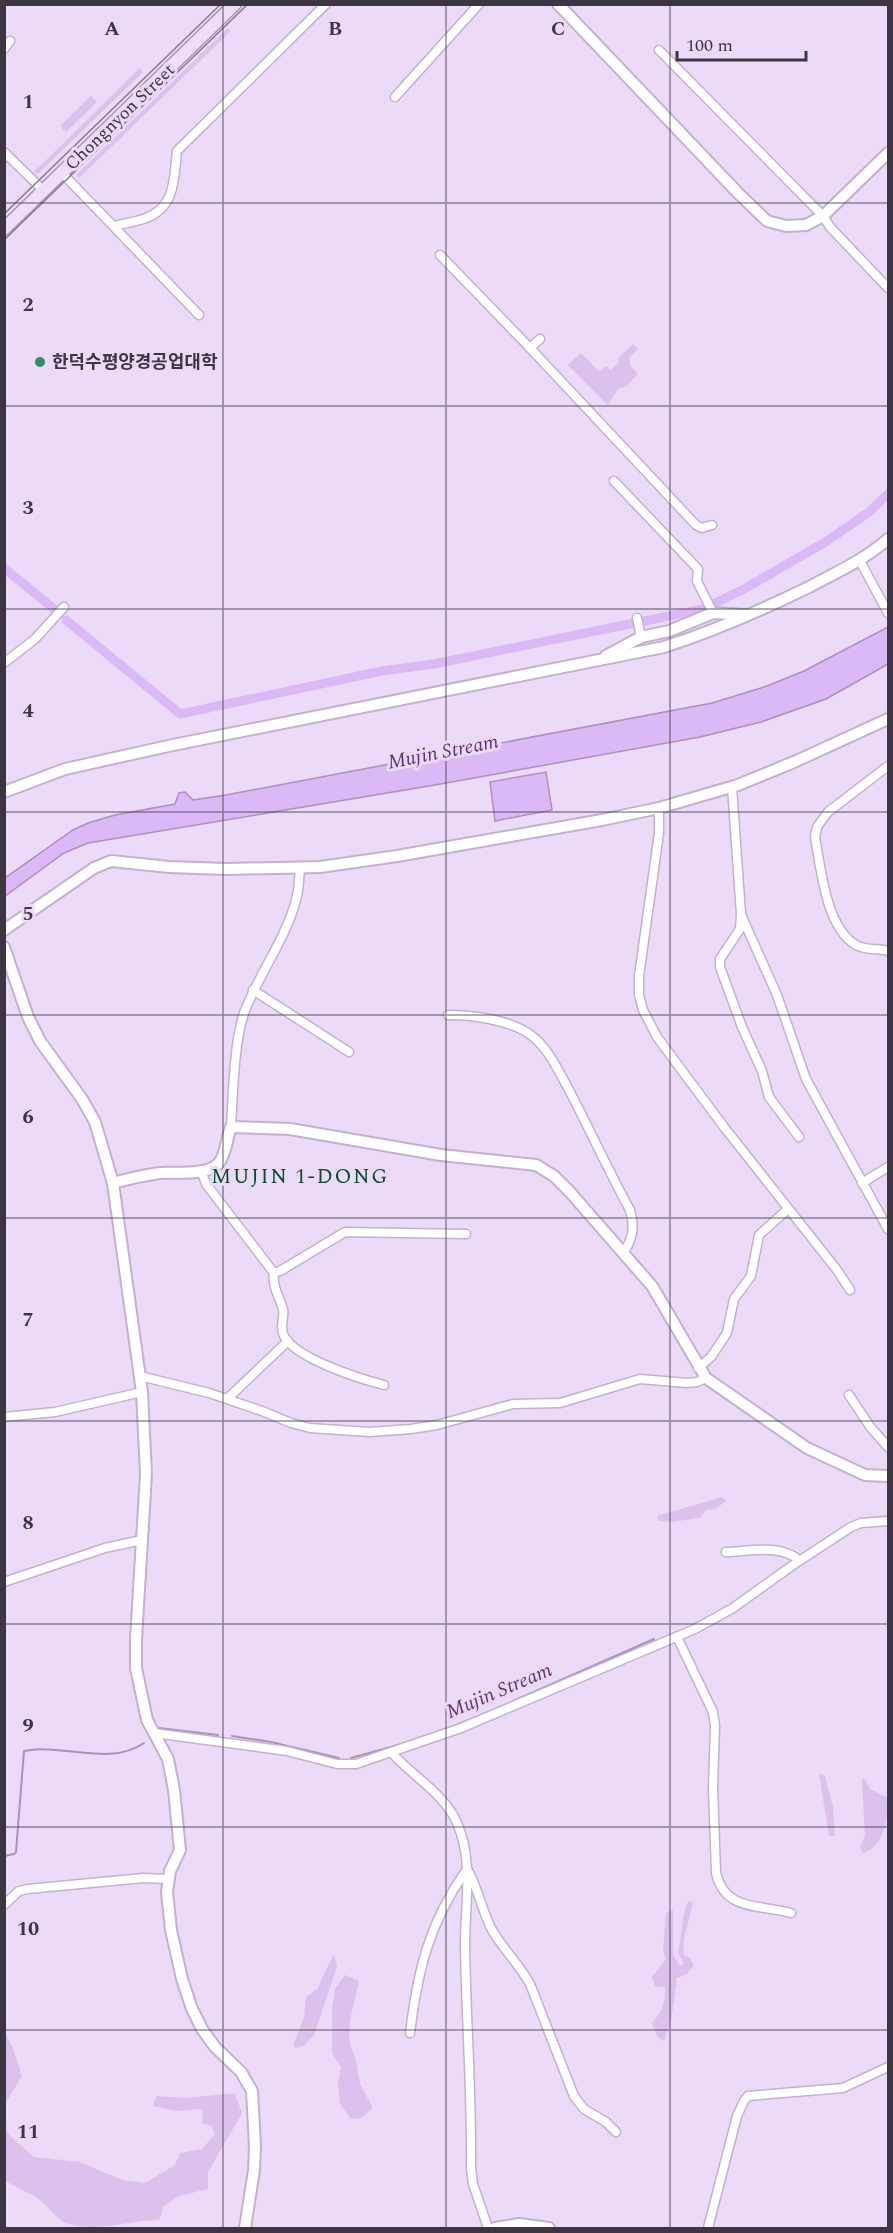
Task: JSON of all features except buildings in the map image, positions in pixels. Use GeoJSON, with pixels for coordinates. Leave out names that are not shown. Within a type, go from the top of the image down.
{"type":"FeatureCollection","features":[{"type":"Feature","properties":{"kind":"main road","name":"Chongnyon Street"},"geometry":{"type":"LineString","coordinates":[[4,229],[235,4]]}},
{"type":"Feature","properties":{"kind":"street"},"geometry":{"type":"LineString","coordinates":[[115,226],[154,215],[170,198],[174,188],[177,151],[328,4],[335,5]]}},
{"type":"Feature","properties":{"kind":"street"},"geometry":{"type":"LineString","coordinates":[[395,97],[479,4]]}},
{"type":"Feature","properties":{"kind":"street"},"geometry":{"type":"LineString","coordinates":[[558,4],[767,221],[786,226],[806,225],[823,216],[888,153]]}},
{"type":"Feature","properties":{"kind":"street"},"geometry":{"type":"LineString","coordinates":[[659,50],[823,216],[830,227],[888,288]]}},
{"type":"Feature","properties":{"kind":"street"},"geometry":{"type":"LineString","coordinates":[[4,152],[44,190]]}},
{"type":"Feature","properties":{"kind":"street"},"geometry":{"type":"LineString","coordinates":[[62,173],[199,315]]}},
{"type":"Feature","properties":{"kind":"street"},"geometry":{"type":"LineString","coordinates":[[440,255],[696,525],[702,528],[711,525]]}},
{"type":"Feature","properties":{"kind":"street"},"geometry":{"type":"LineString","coordinates":[[530,348],[540,339]]}},
{"type":"Feature","properties":{"kind":"street"},"geometry":{"type":"LineString","coordinates":[[614,481],[698,569],[697,581],[711,608]]}},
{"type":"Feature","properties":{"kind":"street"},"geometry":{"type":"LineString","coordinates":[[4,792],[64,769],[173,745],[664,647],[708,633],[749,615],[860,561],[888,539]]}},
{"type":"Feature","properties":{"kind":"street"},"geometry":{"type":"LineString","coordinates":[[860,561],[888,613]]}},
{"type":"Feature","properties":{"kind":"street"},"geometry":{"type":"LineString","coordinates":[[4,663],[35,639],[64,607]]}},
{"type":"Feature","properties":{"kind":"street"},"geometry":{"type":"LineString","coordinates":[[595,661],[641,634],[669,631],[711,608],[749,615]]}},
{"type":"Feature","properties":{"kind":"street"},"geometry":{"type":"LineString","coordinates":[[637,618],[641,634]]}},
{"type":"Feature","properties":{"kind":"street"},"geometry":{"type":"LineString","coordinates":[[4,930],[94,868],[111,861],[170,867],[300,869],[397,856],[660,808],[732,788],[888,719]]}},
{"type":"Feature","properties":{"kind":"street"},"geometry":{"type":"LineString","coordinates":[[888,766],[828,812],[817,827],[815,837],[829,906],[839,927],[856,945],[866,949],[888,951]]}},
{"type":"Feature","properties":{"kind":"street"},"geometry":{"type":"LineString","coordinates":[[732,788],[741,914],[740,929],[720,958],[720,967],[742,1027],[762,1071],[769,1097],[799,1137]]}},
{"type":"Feature","properties":{"kind":"street"},"geometry":{"type":"LineString","coordinates":[[660,808],[659,833],[639,976],[639,995],[643,1010],[657,1038],[837,1270],[850,1290]]}},
{"type":"Feature","properties":{"kind":"street"},"geometry":{"type":"LineString","coordinates":[[113,1183],[159,1173],[201,1170],[217,1165],[222,1157],[231,1127],[240,1027],[253,990],[294,908],[298,894],[300,869]]}},
{"type":"Feature","properties":{"kind":"street"},"geometry":{"type":"LineString","coordinates":[[741,914],[755,950],[777,995],[806,1079],[888,1229]]}},
{"type":"Feature","properties":{"kind":"street"},"geometry":{"type":"LineString","coordinates":[[4,947],[28,1017],[40,1041],[82,1099],[95,1122],[113,1183],[142,1392],[146,1474],[136,1668],[147,1720],[168,1759],[174,1790],[180,1850],[168,1879],[167,1892],[171,1930],[192,2009],[202,2029],[215,2047],[241,2072],[252,2091],[255,2146],[253,2180],[245,2229]]}},
{"type":"Feature","properties":{"kind":"street"},"geometry":{"type":"LineString","coordinates":[[4,983],[15,975]]}},
{"type":"Feature","properties":{"kind":"street"},"geometry":{"type":"LineString","coordinates":[[253,990],[349,1052]]}},
{"type":"Feature","properties":{"kind":"street"},"geometry":{"type":"LineString","coordinates":[[448,1015],[464,1015],[520,1028],[544,1048],[583,1116],[630,1210],[633,1218],[633,1237],[624,1253]]}},
{"type":"Feature","properties":{"kind":"street"},"geometry":{"type":"LineString","coordinates":[[231,1127],[290,1129],[441,1155],[536,1165],[554,1176],[652,1286],[705,1378],[807,1448],[865,1475],[888,1476]]}},
{"type":"Feature","properties":{"kind":"street"},"geometry":{"type":"LineString","coordinates":[[862,1183],[888,1167]]}},
{"type":"Feature","properties":{"kind":"street"},"geometry":{"type":"LineString","coordinates":[[201,1170],[206,1184],[274,1273],[273,1279],[284,1311],[283,1336],[301,1351],[334,1369],[384,1385]]}},
{"type":"Feature","properties":{"kind":"street"},"geometry":{"type":"LineString","coordinates":[[699,1368],[711,1358],[727,1333],[734,1299],[751,1276],[759,1235],[788,1209]]}},
{"type":"Feature","properties":{"kind":"street"},"geometry":{"type":"LineString","coordinates":[[274,1273],[345,1232],[466,1234]]}},
{"type":"Feature","properties":{"kind":"street"},"geometry":{"type":"LineString","coordinates":[[227,1399],[288,1341]]}},
{"type":"Feature","properties":{"kind":"street"},"geometry":{"type":"LineString","coordinates":[[140,1376],[227,1399],[310,1428],[370,1432],[411,1430],[437,1425],[513,1404],[560,1403],[640,1378],[687,1383],[697,1383],[705,1378]]}},
{"type":"Feature","properties":{"kind":"street"},"geometry":{"type":"LineString","coordinates":[[4,1417],[55,1412],[142,1392]]}},
{"type":"Feature","properties":{"kind":"street"},"geometry":{"type":"LineString","coordinates":[[849,1395],[871,1428],[888,1447]]}},
{"type":"Feature","properties":{"kind":"street"},"geometry":{"type":"LineString","coordinates":[[154,1733],[287,1751],[337,1764],[356,1764],[461,1728],[695,1629],[732,1608],[799,1560],[861,1523],[888,1521]]}},
{"type":"Feature","properties":{"kind":"street"},"geometry":{"type":"LineString","coordinates":[[4,1582],[105,1548],[142,1540]]}},
{"type":"Feature","properties":{"kind":"street"},"geometry":{"type":"LineString","coordinates":[[726,1552],[778,1550],[792,1553],[799,1560]]}},
{"type":"Feature","properties":{"kind":"street"},"geometry":{"type":"LineString","coordinates":[[677,1637],[713,1712],[716,1726],[713,1787],[716,1873],[719,1887],[744,1905],[772,1907],[791,1913]]}},
{"type":"Feature","properties":{"kind":"street"},"geometry":{"type":"LineString","coordinates":[[392,1753],[447,1807],[462,1837],[467,1869],[465,1942],[472,2184],[488,2229]]}},
{"type":"Feature","properties":{"kind":"street"},"geometry":{"type":"LineString","coordinates":[[410,2033],[416,1985],[430,1936],[467,1869]]}},
{"type":"Feature","properties":{"kind":"street"},"geometry":{"type":"LineString","coordinates":[[467,1869],[477,1885],[491,1929],[523,1971],[530,1984],[574,2096],[584,2109],[606,2122],[616,2132]]}},
{"type":"Feature","properties":{"kind":"street"},"geometry":{"type":"LineString","coordinates":[[4,1905],[19,1892],[28,1889],[143,1878],[168,1879]]}},
{"type":"Feature","properties":{"kind":"street"},"geometry":{"type":"LineString","coordinates":[[708,2229],[737,2116],[748,2096],[843,2088],[888,2067]]}},
{"type":"Feature","properties":{"kind":"street"},"geometry":{"type":"LineString","coordinates":[[495,2229],[519,2224],[549,2229]]}},
{"type":"Feature","properties":{"kind":"shaded area"},"geometry":{"type":"Polygon","coordinates":[[[228,28],[231,31],[79,178],[76,175],[228,28]]]}},
{"type":"Feature","properties":{"kind":"shaded area"},"geometry":{"type":"Polygon","coordinates":[[[140,68],[143,72],[38,174],[34,172],[140,68]]]}},
{"type":"Feature","properties":{"kind":"shaded area"},"geometry":{"type":"Polygon","coordinates":[[[91,96],[97,102],[66,132],[60,126],[91,96]]]}},
{"type":"Feature","properties":{"kind":"shaded area"},"geometry":{"type":"Polygon","coordinates":[[[633,344],[638,349],[629,358],[630,365],[638,374],[627,386],[618,389],[608,405],[568,365],[581,353],[599,372],[606,366],[611,370],[619,362],[618,358],[633,344]]]}},
{"type":"Feature","properties":{"kind":"shaded area"},"geometry":{"type":"Polygon","coordinates":[[[888,627],[888,664],[826,699],[761,722],[700,737],[435,785],[88,843],[64,853],[5,896],[5,878],[73,830],[115,815],[175,804],[179,793],[185,792],[193,800],[226,795],[712,703],[767,686],[804,671],[888,627]]]}},
{"type":"Feature","properties":{"kind":"shaded area"},"geometry":{"type":"Polygon","coordinates":[[[546,772],[552,810],[495,821],[490,782],[546,772]]]}},
{"type":"Feature","properties":{"kind":"shaded area"},"geometry":{"type":"Polygon","coordinates":[[[722,1497],[726,1501],[715,1509],[706,1510],[700,1518],[670,1522],[659,1521],[657,1516],[722,1497]]]}},
{"type":"Feature","properties":{"kind":"shaded area"},"geometry":{"type":"Polygon","coordinates":[[[819,1774],[825,1776],[833,1807],[835,1836],[829,1836],[819,1774]]]}},
{"type":"Feature","properties":{"kind":"shaded area"},"geometry":{"type":"Polygon","coordinates":[[[862,1779],[866,1780],[870,1789],[888,1798],[886,1822],[881,1838],[863,1853],[860,1848],[865,1835],[862,1779]]]}},
{"type":"Feature","properties":{"kind":"shaded area"},"geometry":{"type":"Polygon","coordinates":[[[689,1901],[693,1903],[684,1939],[683,1954],[690,1958],[694,1965],[687,1974],[677,1978],[671,2021],[664,2041],[657,2036],[652,2023],[663,2006],[665,1987],[655,1986],[652,1977],[666,1959],[663,1951],[666,1913],[673,1910],[673,1955],[680,1966],[684,1963],[678,1953],[683,1918],[689,1901]]]}},
{"type":"Feature","properties":{"kind":"shaded area"},"geometry":{"type":"Polygon","coordinates":[[[334,1954],[337,1966],[314,2035],[305,2045],[296,2048],[293,2046],[304,2017],[306,1997],[317,1989],[334,1954]]]}},
{"type":"Feature","properties":{"kind":"shaded area"},"geometry":{"type":"Polygon","coordinates":[[[345,1975],[359,1981],[350,2020],[349,2041],[356,2061],[360,2084],[373,2108],[361,2118],[351,2119],[340,2104],[338,2083],[341,2067],[332,2053],[332,2009],[335,1989],[345,1975]]]}},
{"type":"Feature","properties":{"kind":"shaded area"},"geometry":{"type":"Polygon","coordinates":[[[5,2033],[22,2076],[5,2104],[5,2033]]]}},
{"type":"Feature","properties":{"kind":"shaded area"},"geometry":{"type":"Polygon","coordinates":[[[235,2093],[242,2113],[208,2172],[208,2189],[179,2196],[164,2206],[159,2220],[89,2227],[77,2226],[66,2223],[41,2201],[5,2181],[5,2123],[9,2135],[34,2157],[80,2162],[122,2180],[145,2183],[175,2165],[180,2153],[202,2149],[215,2134],[211,2125],[203,2124],[202,2109],[177,2111],[153,2106],[156,2096],[186,2098],[235,2093]]]}},
{"type":"Feature","properties":{"kind":"waterway"},"geometry":{"type":"LineString","coordinates":[[66,620],[180,714],[382,671],[434,664],[703,609],[746,588],[827,541],[869,512],[888,494]]}},
{"type":"Feature","properties":{"kind":"waterway"},"geometry":{"type":"LineString","coordinates":[[4,568],[54,609]]}},
{"type":"Feature","properties":{"kind":"waterway","name":"Mujin Stream"},"geometry":{"type":"LineString","coordinates":[[511,1702],[654,1639]]}},
{"type":"Feature","properties":{"kind":"waterway","name":"Mujin Stream"},"geometry":{"type":"LineString","coordinates":[[451,1727],[487,1713]]}},
{"type":"Feature","properties":{"kind":"waterway","name":"Mujin Stream"},"geometry":{"type":"LineString","coordinates":[[159,1728],[218,1735]]}},
{"type":"Feature","properties":{"kind":"waterway","name":"Mujin Stream"},"geometry":{"type":"LineString","coordinates":[[232,1736],[271,1742],[339,1758]]}},
{"type":"Feature","properties":{"kind":"waterway","name":"Mujin Stream"},"geometry":{"type":"LineString","coordinates":[[4,1856],[16,1852],[24,1751],[38,1749],[101,1754],[131,1750],[144,1743]]}},
{"type":"Feature","properties":{"kind":"waterway","name":"Mujin Stream"},"geometry":{"type":"LineString","coordinates":[[351,1758],[405,1743]]}},
{"type":"Feature","properties":{"kind":"tram line"},"geometry":{"type":"LineString","coordinates":[[4,214],[221,4]]}},
{"type":"Feature","properties":{"kind":"tram line"},"geometry":{"type":"LineString","coordinates":[[4,240],[248,4]]}},
{"type":"Feature","properties":{"kind":"place","name":"한덕수평양경공업대학"},"geometry":{"type":"Point","coordinates":[40,362]}},
{"type":"Feature","properties":{"kind":"district","name":"MUJIN 1-DONG"},"geometry":{"type":"Point","coordinates":[300,1177]}}]}
